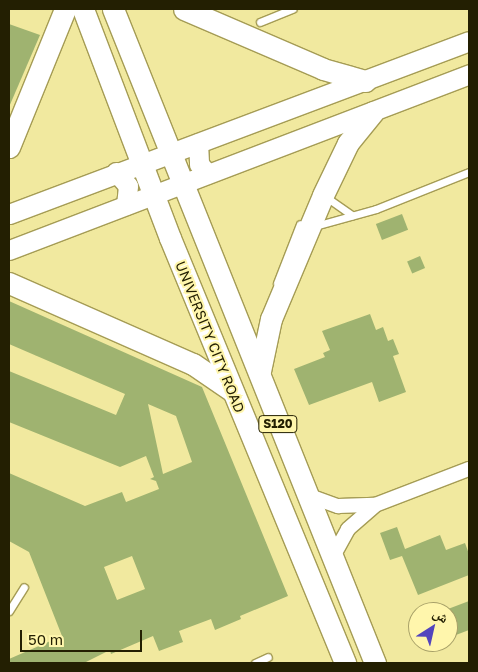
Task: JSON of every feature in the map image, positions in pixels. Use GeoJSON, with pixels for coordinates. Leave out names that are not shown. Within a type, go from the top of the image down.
{"type":"FeatureCollection","features":[{"type":"Feature","properties":{"kind":"main road"},"geometry":{"type":"LineString","coordinates":[[9,147],[65,9]]}},
{"type":"Feature","properties":{"kind":"main road","name":"UNIVERSITY CITY ROAD"},"geometry":{"type":"LineString","coordinates":[[83,9],[166,227],[345,663]]}},
{"type":"Feature","properties":{"kind":"main road","name":"S120"},"geometry":{"type":"LineString","coordinates":[[114,9],[260,376],[304,493],[375,663]]}},
{"type":"Feature","properties":{"kind":"main road"},"geometry":{"type":"LineString","coordinates":[[184,9],[323,69],[365,81]]}},
{"type":"Feature","properties":{"kind":"main road"},"geometry":{"type":"LineString","coordinates":[[9,214],[116,172],[198,144],[469,41]]}},
{"type":"Feature","properties":{"kind":"main road"},"geometry":{"type":"LineString","coordinates":[[9,250],[468,76]]}},
{"type":"Feature","properties":{"kind":"main road"},"geometry":{"type":"LineString","coordinates":[[260,376],[265,337],[316,212],[348,142],[373,112]]}},
{"type":"Feature","properties":{"kind":"main road"},"geometry":{"type":"LineString","coordinates":[[131,134],[149,134],[161,126]]}},
{"type":"Feature","properties":{"kind":"main road"},"geometry":{"type":"LineString","coordinates":[[198,144],[200,164],[208,174]]}},
{"type":"Feature","properties":{"kind":"main road"},"geometry":{"type":"LineString","coordinates":[[116,172],[128,186],[126,205]]}},
{"type":"Feature","properties":{"kind":"main road"},"geometry":{"type":"LineString","coordinates":[[166,227],[179,212],[196,214]]}},
{"type":"Feature","properties":{"kind":"main road"},"geometry":{"type":"LineString","coordinates":[[9,283],[193,364],[232,390]]}},
{"type":"Feature","properties":{"kind":"street"},"geometry":{"type":"LineString","coordinates":[[304,493],[338,506],[375,505],[469,469]]}},
{"type":"Feature","properties":{"kind":"street"},"geometry":{"type":"LineString","coordinates":[[331,560],[348,528],[375,505]]}},
{"type":"Feature","properties":{"kind":"lane"},"geometry":{"type":"LineString","coordinates":[[260,22],[293,9]]}},
{"type":"Feature","properties":{"kind":"lane"},"geometry":{"type":"LineString","coordinates":[[316,212],[352,215],[376,209],[469,172]]}},
{"type":"Feature","properties":{"kind":"lane"},"geometry":{"type":"LineString","coordinates":[[316,212],[352,215]]}},
{"type":"Feature","properties":{"kind":"lane"},"geometry":{"type":"LineString","coordinates":[[9,611],[24,587]]}},
{"type":"Feature","properties":{"kind":"lane"},"geometry":{"type":"LineString","coordinates":[[256,663],[268,657]]}},
{"type":"Feature","properties":{"kind":"building"},"geometry":{"type":"Polygon","coordinates":[[[9,24],[40,35],[9,107],[9,24]]]}},
{"type":"Feature","properties":{"kind":"building"},"geometry":{"type":"Polygon","coordinates":[[[402,214],[408,230],[382,240],[376,224],[402,214]]]}},
{"type":"Feature","properties":{"kind":"building"},"geometry":{"type":"Polygon","coordinates":[[[420,256],[425,268],[412,273],[407,261],[420,256]]]}},
{"type":"Feature","properties":{"kind":"building"},"geometry":{"type":"Polygon","coordinates":[[[9,301],[202,387],[288,596],[240,616],[241,619],[215,630],[211,619],[179,631],[183,642],[159,651],[153,636],[111,654],[110,650],[84,663],[9,663],[9,659],[62,636],[29,552],[9,541],[9,473],[85,506],[122,492],[126,502],[159,489],[156,481],[150,479],[154,477],[146,456],[120,467],[9,422],[9,371],[116,415],[125,394],[9,344],[9,301]],[[148,404],[163,474],[192,462],[176,416],[148,404]],[[132,556],[104,567],[117,600],[145,589],[132,556]]]}},
{"type":"Feature","properties":{"kind":"building"},"geometry":{"type":"Polygon","coordinates":[[[370,314],[376,330],[383,327],[388,341],[393,339],[399,354],[393,356],[406,392],[379,402],[372,382],[309,405],[294,369],[325,357],[323,353],[330,350],[322,331],[370,314]]]}},
{"type":"Feature","properties":{"kind":"building"},"geometry":{"type":"Polygon","coordinates":[[[397,527],[405,549],[440,535],[446,550],[465,543],[469,554],[469,575],[418,595],[402,556],[390,560],[380,533],[397,527]]]}},
{"type":"Feature","properties":{"kind":"building"},"geometry":{"type":"Polygon","coordinates":[[[469,601],[469,630],[458,634],[458,605],[469,601]]]}}]}
